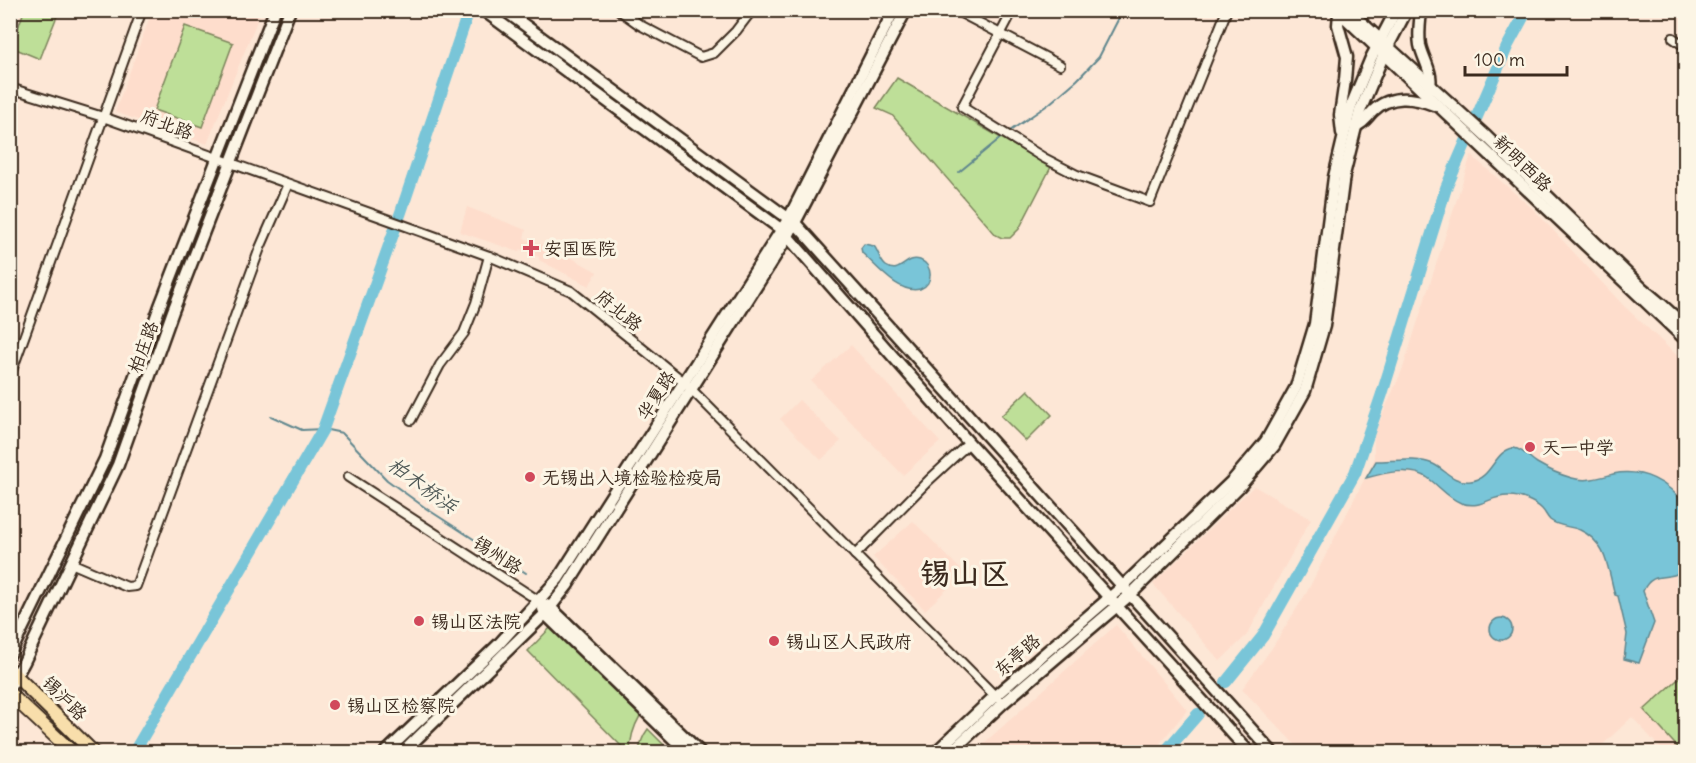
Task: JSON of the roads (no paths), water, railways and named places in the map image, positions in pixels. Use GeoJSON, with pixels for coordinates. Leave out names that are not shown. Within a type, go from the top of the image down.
{"type":"FeatureCollection","features":[{"type":"Feature","properties":{"kind":"main road","name":"锡沪路"},"geometry":{"type":"LineString","coordinates":[[12,677],[93,753]]}},
{"type":"Feature","properties":{"kind":"main road","name":"锡沪路"},"geometry":{"type":"LineString","coordinates":[[10,694],[72,753]]}},
{"type":"Feature","properties":{"kind":"street"},"geometry":{"type":"LineString","coordinates":[[10,375],[142,10]]}},
{"type":"Feature","properties":{"kind":"street","name":"柏庄路"},"geometry":{"type":"LineString","coordinates":[[10,654],[105,459],[160,306],[275,10]]}},
{"type":"Feature","properties":{"kind":"street","name":"柏庄路"},"geometry":{"type":"LineString","coordinates":[[12,677],[118,465],[173,311],[290,10]]}},
{"type":"Feature","properties":{"kind":"street"},"geometry":{"type":"LineString","coordinates":[[504,10],[792,220],[1272,753]]}},
{"type":"Feature","properties":{"kind":"street"},"geometry":{"type":"LineString","coordinates":[[619,10],[640,25],[701,57],[714,53],[736,31],[752,10]]}},
{"type":"Feature","properties":{"kind":"street","name":"华夏路"},"geometry":{"type":"LineString","coordinates":[[792,220],[894,10]]}},
{"type":"Feature","properties":{"kind":"street","name":"华夏路"},"geometry":{"type":"LineString","coordinates":[[403,753],[548,610],[567,586],[692,390],[785,233],[906,10]]}},
{"type":"Feature","properties":{"kind":"street"},"geometry":{"type":"LineString","coordinates":[[955,10],[1060,65]]}},
{"type":"Feature","properties":{"kind":"street"},"geometry":{"type":"LineString","coordinates":[[1013,10],[962,107],[1044,158],[1077,175],[1150,202],[1227,10]]}},
{"type":"Feature","properties":{"kind":"street"},"geometry":{"type":"LineString","coordinates":[[1126,591],[1240,486],[1274,446],[1305,390],[1324,326],[1344,175],[1355,127],[1396,10]]}},
{"type":"Feature","properties":{"kind":"street"},"geometry":{"type":"LineString","coordinates":[[1126,591],[1233,480],[1266,441],[1296,387],[1315,324],[1334,177],[1351,106],[1371,58],[1382,48],[1407,10]]}},
{"type":"Feature","properties":{"kind":"street"},"geometry":{"type":"LineString","coordinates":[[1421,10],[1420,44],[1432,78],[1430,87]]}},
{"type":"Feature","properties":{"kind":"street"},"geometry":{"type":"LineString","coordinates":[[1341,11],[1338,25],[1347,57],[1340,115],[1342,139]]}},
{"type":"Feature","properties":{"kind":"street","name":"新明西路"},"geometry":{"type":"LineString","coordinates":[[1341,11],[1430,87],[1455,115],[1686,327]]}},
{"type":"Feature","properties":{"kind":"street"},"geometry":{"type":"LineString","coordinates":[[485,12],[785,233],[969,443],[1249,753]]}},
{"type":"Feature","properties":{"kind":"street"},"geometry":{"type":"LineString","coordinates":[[1673,38],[1686,47]]}},
{"type":"Feature","properties":{"kind":"street","name":"新明西路"},"geometry":{"type":"LineString","coordinates":[[1382,48],[1438,107],[1455,115]]}},
{"type":"Feature","properties":{"kind":"street","name":"府北路"},"geometry":{"type":"LineString","coordinates":[[10,88],[104,117],[489,256],[571,291],[684,382],[999,700]]}},
{"type":"Feature","properties":{"kind":"street"},"geometry":{"type":"LineString","coordinates":[[1355,127],[1366,121],[1373,111],[1387,101],[1396,98],[1415,99],[1438,107]]}},
{"type":"Feature","properties":{"kind":"street","name":"新明西路"},"geometry":{"type":"LineString","coordinates":[[1485,142],[1637,295],[1686,340]]}},
{"type":"Feature","properties":{"kind":"street"},"geometry":{"type":"LineString","coordinates":[[71,563],[128,587],[136,586],[260,248],[288,184]]}},
{"type":"Feature","properties":{"kind":"street","name":"华夏路"},"geometry":{"type":"LineString","coordinates":[[386,753],[498,645],[558,579],[684,382],[785,233]]}},
{"type":"Feature","properties":{"kind":"street"},"geometry":{"type":"LineString","coordinates":[[411,420],[440,365],[464,333],[476,303],[489,256]]}},
{"type":"Feature","properties":{"kind":"street"},"geometry":{"type":"LineString","coordinates":[[855,555],[969,443]]}},
{"type":"Feature","properties":{"kind":"street","name":"锡州路"},"geometry":{"type":"LineString","coordinates":[[348,477],[539,601],[687,753]]}},
{"type":"Feature","properties":{"kind":"street","name":"东亭路"},"geometry":{"type":"LineString","coordinates":[[951,753],[999,700],[1109,597],[1126,591]]}},
{"type":"Feature","properties":{"kind":"street","name":"东亭路"},"geometry":{"type":"LineString","coordinates":[[936,753],[1118,606],[1126,591]]}},
{"type":"Feature","properties":{"kind":"street","name":"锡州路"},"geometry":{"type":"LineString","coordinates":[[548,610],[700,753]]}},
{"type":"Feature","properties":{"kind":"water"},"geometry":{"type":"Polygon","coordinates":[[[864,244],[874,246],[884,264],[891,268],[896,269],[915,259],[924,262],[930,275],[928,283],[920,289],[904,288],[862,253],[861,248],[864,244]]]}},
{"type":"Feature","properties":{"kind":"water"},"geometry":{"type":"Polygon","coordinates":[[[1514,448],[1521,450],[1545,467],[1577,479],[1592,479],[1624,473],[1644,475],[1663,484],[1685,505],[1685,565],[1675,574],[1653,579],[1643,591],[1654,623],[1639,663],[1624,659],[1627,634],[1618,596],[1615,595],[1601,549],[1589,535],[1553,522],[1539,506],[1522,498],[1502,496],[1481,504],[1469,505],[1456,501],[1428,478],[1414,472],[1381,474],[1366,478],[1376,461],[1413,460],[1433,464],[1459,480],[1471,481],[1484,475],[1502,454],[1514,448]]]}},
{"type":"Feature","properties":{"kind":"water"},"geometry":{"type":"Polygon","coordinates":[[[1501,618],[1509,621],[1512,629],[1509,637],[1501,640],[1493,637],[1490,629],[1493,621],[1501,618]]]}},
{"type":"Feature","properties":{"kind":"waterway"},"geometry":{"type":"LineString","coordinates":[[134,752],[323,429],[401,212],[469,10]]}},
{"type":"Feature","properties":{"kind":"waterway"},"geometry":{"type":"LineString","coordinates":[[1007,133],[1049,104],[1099,57],[1123,10]]}},
{"type":"Feature","properties":{"kind":"waterway"},"geometry":{"type":"LineString","coordinates":[[1226,682],[1263,636],[1355,473],[1446,188],[1507,47],[1527,10]]}},
{"type":"Feature","properties":{"kind":"waterway"},"geometry":{"type":"LineString","coordinates":[[959,172],[1003,136]]}},
{"type":"Feature","properties":{"kind":"waterway","name":"柏木桥浜"},"geometry":{"type":"LineString","coordinates":[[271,416],[302,430],[323,429],[342,433],[387,480],[427,509],[526,573]]}},
{"type":"Feature","properties":{"kind":"waterway"},"geometry":{"type":"LineString","coordinates":[[1165,752],[1198,714]]}},
{"type":"Feature","properties":{"kind":"place","name":"安国医院"},"geometry":{"type":"Point","coordinates":[531,248]}},
{"type":"Feature","properties":{"kind":"place","name":"天一中学"},"geometry":{"type":"Point","coordinates":[1530,447]}},
{"type":"Feature","properties":{"kind":"place","name":"无锡出入境检验检疫局"},"geometry":{"type":"Point","coordinates":[530,477]}},
{"type":"Feature","properties":{"kind":"place","name":"锡山区法院"},"geometry":{"type":"Point","coordinates":[419,621]}},
{"type":"Feature","properties":{"kind":"place","name":"锡山区人民政府"},"geometry":{"type":"Point","coordinates":[774,641]}},
{"type":"Feature","properties":{"kind":"place","name":"锡山区检察院"},"geometry":{"type":"Point","coordinates":[335,705]}},
{"type":"Feature","properties":{"kind":"district","name":"锡山区"},"geometry":{"type":"Point","coordinates":[965,573]}}]}
